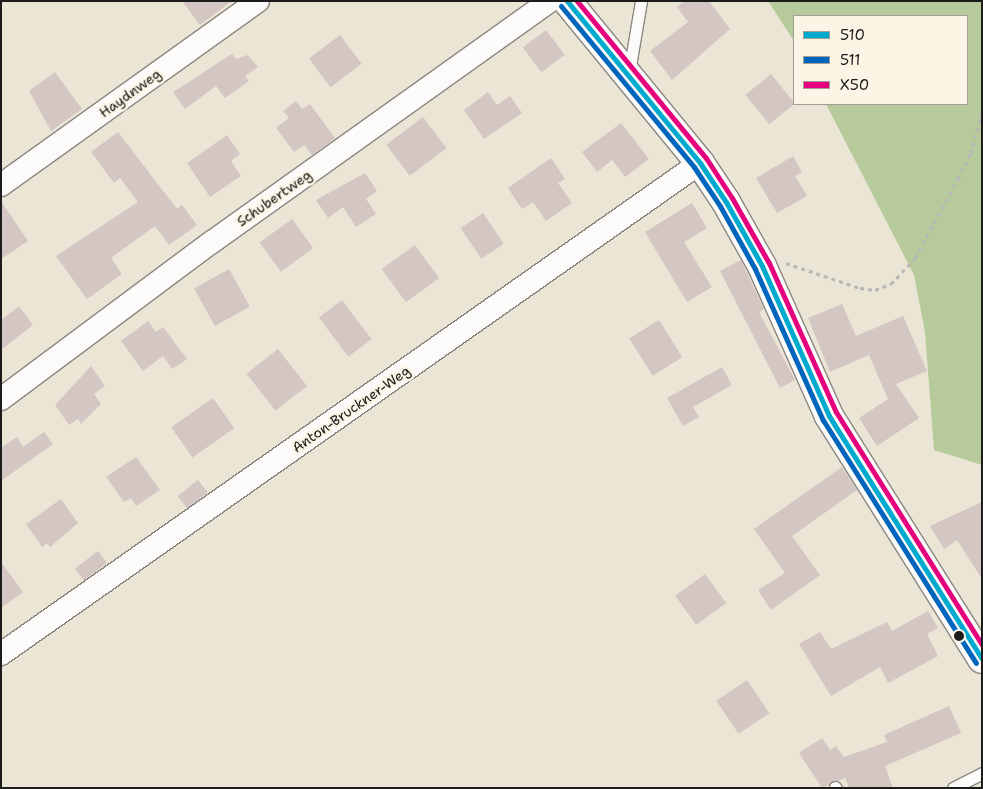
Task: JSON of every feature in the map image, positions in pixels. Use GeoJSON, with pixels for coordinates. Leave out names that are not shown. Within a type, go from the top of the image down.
{"type":"FeatureCollection","features":[{"type":"Feature","properties":{"kind":"main road"},"geometry":{"type":"LineString","coordinates":[[567,1],[700,163],[756,256],[829,416],[982,659]]}},
{"type":"Feature","properties":{"kind":"street","name":"Haydnweg"},"geometry":{"type":"LineString","coordinates":[[1,185],[258,1]]}},
{"type":"Feature","properties":{"kind":"street","name":"Schubertweg"},"geometry":{"type":"LineString","coordinates":[[1,399],[550,1]]}},
{"type":"Feature","properties":{"kind":"street","name":"Anton-Bruckner-Weg"},"geometry":{"type":"LineString","coordinates":[[1,654],[700,163]]}},
{"type":"Feature","properties":{"kind":"lane"},"geometry":{"type":"LineString","coordinates":[[628,76],[641,1]]}},
{"type":"Feature","properties":{"kind":"lane"},"geometry":{"type":"LineString","coordinates":[[953,788],[982,773]]}},
{"type":"Feature","properties":{"kind":"path"},"geometry":{"type":"LineString","coordinates":[[756,256],[860,288],[875,290],[891,284],[915,258],[958,179],[971,154],[982,111]]}},
{"type":"Feature","properties":{"kind":"green space"},"geometry":{"type":"Polygon","coordinates":[[[768,1],[982,1],[982,465],[934,450],[925,332],[914,275],[827,105],[968,105],[968,15],[793,15],[793,39],[768,1]]]}},
{"type":"Feature","properties":{"kind":"building"},"geometry":{"type":"Polygon","coordinates":[[[182,1],[232,1],[200,25],[182,1]]]}},
{"type":"Feature","properties":{"kind":"building"},"geometry":{"type":"Polygon","coordinates":[[[684,1],[709,1],[730,29],[672,80],[650,51],[688,22],[677,7],[684,1]]]}},
{"type":"Feature","properties":{"kind":"building"},"geometry":{"type":"Polygon","coordinates":[[[546,30],[565,55],[541,72],[523,47],[546,30]]]}},
{"type":"Feature","properties":{"kind":"building"},"geometry":{"type":"Polygon","coordinates":[[[340,35],[362,64],[331,87],[309,58],[340,35]]]}},
{"type":"Feature","properties":{"kind":"building"},"geometry":{"type":"Polygon","coordinates":[[[232,54],[236,59],[248,55],[258,67],[245,76],[249,81],[225,98],[216,86],[185,109],[173,92],[232,54]]]}},
{"type":"Feature","properties":{"kind":"building"},"geometry":{"type":"Polygon","coordinates":[[[55,72],[82,109],[51,131],[29,91],[55,72]]]}},
{"type":"Feature","properties":{"kind":"building"},"geometry":{"type":"Polygon","coordinates":[[[771,74],[793,101],[793,105],[769,124],[745,95],[771,74]]]}},
{"type":"Feature","properties":{"kind":"building"},"geometry":{"type":"Polygon","coordinates":[[[488,92],[497,105],[510,96],[522,113],[484,139],[464,110],[488,92]]]}},
{"type":"Feature","properties":{"kind":"building"},"geometry":{"type":"Polygon","coordinates":[[[296,101],[302,109],[310,104],[335,138],[312,155],[305,145],[294,152],[276,128],[289,118],[283,111],[296,101]]]}},
{"type":"Feature","properties":{"kind":"building"},"geometry":{"type":"Polygon","coordinates":[[[423,117],[446,148],[410,176],[386,145],[423,117]]]}},
{"type":"Feature","properties":{"kind":"building"},"geometry":{"type":"Polygon","coordinates":[[[621,123],[649,159],[625,177],[612,160],[597,172],[582,152],[621,123]]]}},
{"type":"Feature","properties":{"kind":"building"},"geometry":{"type":"Polygon","coordinates":[[[118,132],[177,209],[182,205],[197,225],[169,245],[155,226],[111,258],[122,274],[87,299],[56,256],[138,202],[120,178],[114,183],[91,152],[118,132]]]}},
{"type":"Feature","properties":{"kind":"building"},"geometry":{"type":"Polygon","coordinates":[[[227,135],[240,154],[231,161],[241,176],[210,197],[187,163],[227,135]]]}},
{"type":"Feature","properties":{"kind":"building"},"geometry":{"type":"Polygon","coordinates":[[[793,156],[802,172],[795,176],[807,196],[777,213],[756,178],[793,156]]]}},
{"type":"Feature","properties":{"kind":"building"},"geometry":{"type":"Polygon","coordinates":[[[551,158],[565,179],[558,183],[572,203],[546,221],[533,202],[522,209],[508,188],[551,158]]]}},
{"type":"Feature","properties":{"kind":"building"},"geometry":{"type":"Polygon","coordinates":[[[365,173],[377,191],[366,199],[376,214],[356,227],[343,207],[328,218],[316,200],[365,173]]]}},
{"type":"Feature","properties":{"kind":"building"},"geometry":{"type":"Polygon","coordinates":[[[1,201],[28,241],[1,259],[1,201]]]}},
{"type":"Feature","properties":{"kind":"building"},"geometry":{"type":"Polygon","coordinates":[[[692,203],[707,228],[684,242],[712,287],[687,302],[645,232],[692,203]]]}},
{"type":"Feature","properties":{"kind":"building"},"geometry":{"type":"Polygon","coordinates":[[[483,213],[504,244],[481,259],[461,228],[483,213]]]}},
{"type":"Feature","properties":{"kind":"building"},"geometry":{"type":"Polygon","coordinates":[[[292,219],[313,248],[281,272],[260,243],[292,219]]]}},
{"type":"Feature","properties":{"kind":"building"},"geometry":{"type":"Polygon","coordinates":[[[415,245],[439,278],[406,302],[382,269],[415,245]]]}},
{"type":"Feature","properties":{"kind":"building"},"geometry":{"type":"Polygon","coordinates":[[[741,260],[764,309],[759,312],[795,380],[780,388],[720,271],[741,260]]]}},
{"type":"Feature","properties":{"kind":"building"},"geometry":{"type":"Polygon","coordinates":[[[229,269],[250,307],[215,326],[194,288],[229,269]]]}},
{"type":"Feature","properties":{"kind":"building"},"geometry":{"type":"Polygon","coordinates":[[[342,300],[371,339],[348,357],[319,317],[342,300]]]}},
{"type":"Feature","properties":{"kind":"building"},"geometry":{"type":"Polygon","coordinates":[[[842,304],[856,336],[903,316],[927,371],[896,384],[919,418],[877,446],[859,418],[888,399],[869,355],[830,372],[808,318],[842,304]]]}},
{"type":"Feature","properties":{"kind":"building"},"geometry":{"type":"Polygon","coordinates":[[[19,306],[33,325],[1,350],[1,320],[19,306]]]}},
{"type":"Feature","properties":{"kind":"building"},"geometry":{"type":"Polygon","coordinates":[[[659,320],[682,357],[653,376],[629,339],[659,320]]]}},
{"type":"Feature","properties":{"kind":"building"},"geometry":{"type":"Polygon","coordinates":[[[148,321],[156,332],[163,327],[187,359],[172,369],[163,356],[143,371],[121,341],[148,321]]]}},
{"type":"Feature","properties":{"kind":"building"},"geometry":{"type":"Polygon","coordinates":[[[278,349],[307,386],[275,411],[246,374],[278,349]]]}},
{"type":"Feature","properties":{"kind":"building"},"geometry":{"type":"Polygon","coordinates":[[[91,366],[105,386],[94,394],[101,404],[81,424],[78,419],[69,425],[55,405],[91,366]]]}},
{"type":"Feature","properties":{"kind":"building"},"geometry":{"type":"Polygon","coordinates":[[[722,367],[732,385],[693,407],[699,417],[683,426],[667,398],[722,367]]]}},
{"type":"Feature","properties":{"kind":"building"},"geometry":{"type":"Polygon","coordinates":[[[213,398],[234,428],[192,458],[171,427],[213,398]]]}},
{"type":"Feature","properties":{"kind":"building"},"geometry":{"type":"Polygon","coordinates":[[[44,432],[53,444],[1,481],[1,448],[17,437],[23,447],[44,432]]]}},
{"type":"Feature","properties":{"kind":"building"},"geometry":{"type":"Polygon","coordinates":[[[136,457],[160,490],[136,506],[131,498],[124,502],[106,477],[136,457]]]}},
{"type":"Feature","properties":{"kind":"building"},"geometry":{"type":"Polygon","coordinates":[[[842,467],[857,490],[792,536],[820,575],[771,610],[758,590],[785,573],[754,529],[842,467]]]}},
{"type":"Feature","properties":{"kind":"building"},"geometry":{"type":"Polygon","coordinates":[[[198,480],[208,493],[187,509],[178,496],[198,480]]]}},
{"type":"Feature","properties":{"kind":"building"},"geometry":{"type":"Polygon","coordinates":[[[61,499],[78,523],[50,547],[47,543],[42,547],[26,524],[61,499]]]}},
{"type":"Feature","properties":{"kind":"building"},"geometry":{"type":"Polygon","coordinates":[[[982,502],[982,579],[957,540],[944,549],[930,526],[982,502]]]}},
{"type":"Feature","properties":{"kind":"building"},"geometry":{"type":"Polygon","coordinates":[[[98,551],[107,563],[84,580],[75,568],[98,551]]]}},
{"type":"Feature","properties":{"kind":"building"},"geometry":{"type":"Polygon","coordinates":[[[1,562],[23,592],[1,608],[1,562]]]}},
{"type":"Feature","properties":{"kind":"building"},"geometry":{"type":"Polygon","coordinates":[[[705,574],[726,603],[696,625],[675,596],[705,574]]]}},
{"type":"Feature","properties":{"kind":"building"},"geometry":{"type":"Polygon","coordinates":[[[928,611],[938,628],[927,634],[938,656],[888,683],[880,667],[831,696],[799,644],[820,632],[831,649],[887,622],[892,631],[928,611]]]}},
{"type":"Feature","properties":{"kind":"building"},"geometry":{"type":"Polygon","coordinates":[[[747,680],[769,713],[739,734],[716,701],[747,680]]]}},
{"type":"Feature","properties":{"kind":"building"},"geometry":{"type":"Polygon","coordinates":[[[949,706],[961,733],[885,766],[893,788],[849,788],[845,778],[822,788],[799,753],[822,738],[830,750],[836,746],[844,757],[887,742],[884,735],[949,706]]]}},
{"type":"Feature","properties":{"kind":"transit line","name":"510"},"geometry":{"type":"LineString","coordinates":[[567,1],[700,163],[726,202],[762,266],[829,416],[982,659]]}},
{"type":"Feature","properties":{"kind":"transit line","name":"X50"},"geometry":{"type":"LineString","coordinates":[[577,1],[706,158],[732,198],[769,263],[836,412],[982,645]]}},
{"type":"Feature","properties":{"kind":"transit line","name":"511"},"geometry":{"type":"LineString","coordinates":[[561,6],[694,167],[720,206],[755,269],[823,420],[976,663]]}}]}
